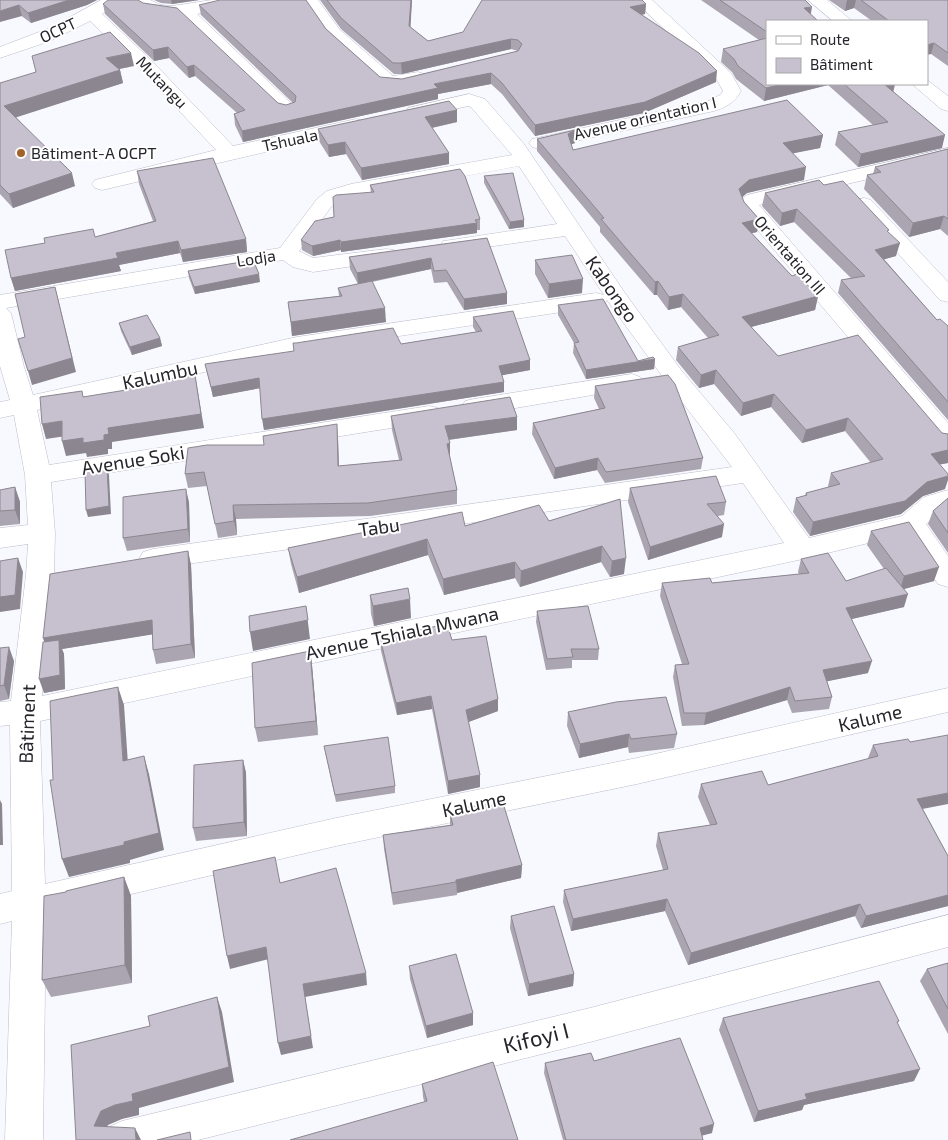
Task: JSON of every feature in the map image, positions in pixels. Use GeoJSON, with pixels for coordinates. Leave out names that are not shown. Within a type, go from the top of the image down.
{"type":"FeatureCollection","features":[{"type":"Feature","properties":{"kind":"street","name":"OCPT"},"geometry":{"type":"LineString","coordinates":[[0,53],[40,39],[92,14],[113,0]]}},
{"type":"Feature","properties":{"kind":"street"},"geometry":{"type":"LineString","coordinates":[[138,0],[153,10],[183,10],[234,0]]}},
{"type":"Feature","properties":{"kind":"street"},"geometry":{"type":"LineString","coordinates":[[309,0],[334,34],[388,82],[402,82],[439,73]]}},
{"type":"Feature","properties":{"kind":"street","name":"Avenue orientation I"},"geometry":{"type":"LineString","coordinates":[[520,153],[714,105],[727,99],[732,91],[725,77],[642,0]]}},
{"type":"Feature","properties":{"kind":"street"},"geometry":{"type":"LineString","coordinates":[[816,0],[842,20]]}},
{"type":"Feature","properties":{"kind":"street"},"geometry":{"type":"LineString","coordinates":[[183,10],[287,108]]}},
{"type":"Feature","properties":{"kind":"street","name":"Mutangu"},"geometry":{"type":"LineString","coordinates":[[92,14],[144,63],[229,153]]}},
{"type":"Feature","properties":{"kind":"street"},"geometry":{"type":"LineString","coordinates":[[923,85],[948,105]]}},
{"type":"Feature","properties":{"kind":"street","name":"Kabongo"},"geometry":{"type":"LineString","coordinates":[[398,116],[469,100],[478,103],[520,153],[616,297],[673,375],[726,440],[748,474],[803,549]]}},
{"type":"Feature","properties":{"kind":"street","name":"Tshuala"},"geometry":{"type":"LineString","coordinates":[[102,184],[229,153],[370,122]]}},
{"type":"Feature","properties":{"kind":"street"},"geometry":{"type":"LineString","coordinates":[[286,253],[324,203],[334,195],[520,153]]}},
{"type":"Feature","properties":{"kind":"street","name":"Orientation III"},"geometry":{"type":"LineString","coordinates":[[948,154],[754,199],[748,203],[751,210],[948,439]]}},
{"type":"Feature","properties":{"kind":"street"},"geometry":{"type":"LineString","coordinates":[[841,179],[948,295]]}},
{"type":"Feature","properties":{"kind":"street","name":"Lodja"},"geometry":{"type":"LineString","coordinates":[[0,302],[286,253],[301,262],[313,265],[570,229]]}},
{"type":"Feature","properties":{"kind":"street","name":"Kalumbu"},"geometry":{"type":"LineString","coordinates":[[12,407],[297,344],[616,297]]}},
{"type":"Feature","properties":{"kind":"street","name":"Bâtiment"},"geometry":{"type":"LineString","coordinates":[[0,313],[12,367],[12,407],[38,475],[42,533],[50,574],[12,713],[14,906],[24,1140]]}},
{"type":"Feature","properties":{"kind":"street","name":"Avenue Soki"},"geometry":{"type":"LineString","coordinates":[[38,475],[673,375]]}},
{"type":"Feature","properties":{"kind":"street","name":"Tabu"},"geometry":{"type":"LineString","coordinates":[[129,563],[748,474]]}},
{"type":"Feature","properties":{"kind":"street"},"geometry":{"type":"LineString","coordinates":[[948,499],[933,503],[911,522],[948,577]]}},
{"type":"Feature","properties":{"kind":"street","name":"Avenue Tshiala Mwana"},"geometry":{"type":"LineString","coordinates":[[12,713],[803,549],[911,522]]}},
{"type":"Feature","properties":{"kind":"street"},"geometry":{"type":"LineString","coordinates":[[0,538],[42,533]]}},
{"type":"Feature","properties":{"kind":"street","name":"Kalume"},"geometry":{"type":"LineString","coordinates":[[14,906],[336,832],[637,771],[948,700]]}},
{"type":"Feature","properties":{"kind":"street","name":"Kifoyi I"},"geometry":{"type":"LineString","coordinates":[[122,1140],[590,1025],[948,931]]}},
{"type":"Feature","properties":{"kind":"building"},"geometry":{"type":"Polygon","coordinates":[[[0,0],[69,0],[28,13],[19,5],[0,11],[0,0]]]}},
{"type":"Feature","properties":{"kind":"building"},"geometry":{"type":"Polygon","coordinates":[[[108,0],[138,0],[143,3],[177,8],[278,103],[286,105],[295,102],[296,96],[199,5],[220,0],[306,0],[326,29],[380,77],[402,79],[518,51],[522,44],[518,40],[511,39],[401,63],[393,63],[341,18],[327,0],[411,0],[409,26],[428,41],[463,32],[482,0],[642,0],[646,4],[630,7],[699,53],[717,71],[645,102],[535,125],[502,83],[491,73],[434,84],[438,88],[242,131],[234,114],[245,110],[194,65],[187,67],[168,47],[153,50],[103,4],[108,0]]]}},
{"type":"Feature","properties":{"kind":"building"},"geometry":{"type":"Polygon","coordinates":[[[720,0],[805,0],[812,7],[804,8],[817,20],[766,20],[766,31],[720,0]]]}},
{"type":"Feature","properties":{"kind":"building"},"geometry":{"type":"Polygon","coordinates":[[[861,0],[948,0],[948,53],[934,43],[928,45],[928,20],[888,20],[861,0]]]}},
{"type":"Feature","properties":{"kind":"building"},"geometry":{"type":"Polygon","coordinates":[[[110,32],[131,53],[106,58],[120,70],[4,106],[72,173],[9,194],[0,185],[0,83],[36,72],[32,56],[110,32]]]}},
{"type":"Feature","properties":{"kind":"building"},"geometry":{"type":"Polygon","coordinates":[[[766,38],[766,85],[779,85],[766,88],[738,66],[734,59],[723,49],[766,38]]]}},
{"type":"Feature","properties":{"kind":"building"},"geometry":{"type":"Polygon","coordinates":[[[845,85],[885,85],[945,135],[861,154],[838,132],[888,122],[845,85]]]}},
{"type":"Feature","properties":{"kind":"building"},"geometry":{"type":"Polygon","coordinates":[[[787,100],[823,135],[783,143],[806,167],[749,180],[739,189],[744,202],[759,219],[742,223],[792,276],[797,274],[818,296],[742,317],[778,356],[858,335],[942,433],[948,434],[948,450],[931,454],[948,476],[927,482],[905,501],[813,522],[796,498],[807,495],[806,493],[840,484],[831,473],[883,459],[848,418],[806,430],[774,394],[743,403],[716,370],[701,375],[678,347],[719,335],[683,294],[669,297],[658,281],[655,282],[601,219],[604,218],[537,139],[575,130],[568,134],[573,150],[787,100]]]}},
{"type":"Feature","properties":{"kind":"building"},"geometry":{"type":"Polygon","coordinates":[[[449,101],[457,110],[425,117],[449,153],[361,168],[345,142],[328,145],[318,129],[449,101]]]}},
{"type":"Feature","properties":{"kind":"building"},"geometry":{"type":"Polygon","coordinates":[[[948,149],[948,219],[944,216],[913,223],[867,175],[881,172],[875,167],[948,149]]]}},
{"type":"Feature","properties":{"kind":"building"},"geometry":{"type":"Polygon","coordinates":[[[213,158],[246,239],[181,250],[178,241],[116,253],[118,258],[11,278],[5,250],[45,243],[44,238],[93,229],[95,237],[156,221],[137,171],[213,158]]]}},
{"type":"Feature","properties":{"kind":"building"},"geometry":{"type":"Polygon","coordinates":[[[460,169],[465,176],[480,219],[475,220],[477,223],[341,242],[340,240],[312,246],[301,240],[315,221],[334,217],[333,197],[336,195],[374,192],[370,185],[460,169]]]}},
{"type":"Feature","properties":{"kind":"building"},"geometry":{"type":"Polygon","coordinates":[[[513,173],[524,220],[510,222],[484,176],[513,173]]]}},
{"type":"Feature","properties":{"kind":"building"},"geometry":{"type":"Polygon","coordinates":[[[819,180],[824,185],[843,181],[900,243],[875,250],[937,320],[940,319],[948,326],[948,402],[841,280],[865,276],[797,209],[782,213],[765,193],[819,180]]]}},
{"type":"Feature","properties":{"kind":"building"},"geometry":{"type":"Polygon","coordinates":[[[487,238],[507,293],[464,299],[446,270],[434,271],[431,258],[357,273],[349,257],[487,238]]]}},
{"type":"Feature","properties":{"kind":"building"},"geometry":{"type":"Polygon","coordinates":[[[572,255],[583,279],[549,284],[535,260],[572,255]]]}},
{"type":"Feature","properties":{"kind":"building"},"geometry":{"type":"Polygon","coordinates":[[[253,260],[259,274],[194,287],[188,271],[253,260]]]}},
{"type":"Feature","properties":{"kind":"building"},"geometry":{"type":"Polygon","coordinates":[[[372,281],[385,308],[291,322],[288,302],[342,296],[338,288],[372,281]]]}},
{"type":"Feature","properties":{"kind":"building"},"geometry":{"type":"Polygon","coordinates":[[[55,287],[72,358],[28,371],[18,339],[25,337],[15,294],[55,287]]]}},
{"type":"Feature","properties":{"kind":"building"},"geometry":{"type":"Polygon","coordinates":[[[603,299],[638,361],[653,357],[655,359],[586,370],[574,343],[579,342],[558,305],[603,299]]]}},
{"type":"Feature","properties":{"kind":"building"},"geometry":{"type":"Polygon","coordinates":[[[513,311],[530,360],[499,366],[504,382],[262,419],[259,378],[211,387],[205,364],[294,351],[293,343],[393,328],[401,344],[482,331],[473,317],[513,311]]]}},
{"type":"Feature","properties":{"kind":"building"},"geometry":{"type":"Polygon","coordinates":[[[147,315],[160,338],[130,347],[119,323],[147,315]]]}},
{"type":"Feature","properties":{"kind":"building"},"geometry":{"type":"Polygon","coordinates":[[[195,375],[201,414],[108,428],[109,434],[104,435],[104,440],[83,443],[83,438],[62,441],[62,421],[42,424],[40,397],[82,391],[83,397],[126,390],[126,385],[195,375]]]}},
{"type":"Feature","properties":{"kind":"building"},"geometry":{"type":"Polygon","coordinates":[[[668,375],[675,384],[703,458],[606,472],[598,458],[555,468],[533,423],[605,408],[595,386],[668,375]]]}},
{"type":"Feature","properties":{"kind":"building"},"geometry":{"type":"Polygon","coordinates":[[[510,397],[517,417],[445,426],[450,443],[447,444],[457,490],[368,503],[233,505],[234,521],[215,524],[204,472],[185,474],[188,448],[207,445],[264,445],[263,436],[337,424],[338,466],[402,460],[391,416],[510,397]]]}},
{"type":"Feature","properties":{"kind":"building"},"geometry":{"type":"Polygon","coordinates":[[[107,467],[109,506],[86,510],[85,471],[107,467]]]}},
{"type":"Feature","properties":{"kind":"building"},"geometry":{"type":"Polygon","coordinates":[[[716,476],[726,502],[707,504],[724,524],[650,547],[630,488],[716,476]]]}},
{"type":"Feature","properties":{"kind":"building"},"geometry":{"type":"Polygon","coordinates":[[[15,487],[15,510],[0,511],[0,490],[15,487]]]}},
{"type":"Feature","properties":{"kind":"building"},"geometry":{"type":"Polygon","coordinates":[[[186,489],[188,529],[123,538],[123,497],[186,489]]]}},
{"type":"Feature","properties":{"kind":"building"},"geometry":{"type":"Polygon","coordinates":[[[948,498],[948,533],[933,511],[948,498]]]}},
{"type":"Feature","properties":{"kind":"building"},"geometry":{"type":"Polygon","coordinates":[[[620,499],[626,558],[612,561],[602,546],[521,571],[515,562],[443,579],[427,539],[297,577],[288,548],[462,512],[465,526],[539,505],[549,521],[620,499]]]}},
{"type":"Feature","properties":{"kind":"building"},"geometry":{"type":"Polygon","coordinates":[[[909,522],[939,567],[904,576],[871,531],[909,522]]]}},
{"type":"Feature","properties":{"kind":"building"},"geometry":{"type":"Polygon","coordinates":[[[188,551],[191,644],[153,650],[152,620],[43,638],[50,574],[188,551]]]}},
{"type":"Feature","properties":{"kind":"building"},"geometry":{"type":"Polygon","coordinates":[[[828,553],[846,581],[886,568],[908,594],[846,608],[872,661],[823,670],[832,697],[795,701],[790,687],[706,713],[684,713],[675,665],[689,664],[662,583],[710,578],[712,583],[809,573],[801,559],[828,553]]]}},
{"type":"Feature","properties":{"kind":"building"},"geometry":{"type":"Polygon","coordinates":[[[18,558],[15,595],[0,597],[0,561],[18,558]]]}},
{"type":"Feature","properties":{"kind":"building"},"geometry":{"type":"Polygon","coordinates":[[[408,588],[410,599],[373,606],[370,595],[408,588]]]}},
{"type":"Feature","properties":{"kind":"building"},"geometry":{"type":"Polygon","coordinates":[[[306,606],[308,620],[250,632],[249,616],[306,606]]]}},
{"type":"Feature","properties":{"kind":"building"},"geometry":{"type":"Polygon","coordinates":[[[588,606],[599,649],[571,649],[573,657],[547,659],[537,611],[588,606]]]}},
{"type":"Feature","properties":{"kind":"building"},"geometry":{"type":"Polygon","coordinates":[[[447,624],[452,640],[486,636],[498,699],[466,710],[480,775],[448,781],[431,696],[396,703],[380,638],[447,624]]]}},
{"type":"Feature","properties":{"kind":"building"},"geometry":{"type":"Polygon","coordinates":[[[59,640],[60,675],[39,679],[43,642],[59,640]]]}},
{"type":"Feature","properties":{"kind":"building"},"geometry":{"type":"Polygon","coordinates":[[[9,647],[4,685],[0,686],[0,648],[9,647]]]}},
{"type":"Feature","properties":{"kind":"building"},"geometry":{"type":"Polygon","coordinates":[[[310,651],[316,721],[255,728],[252,663],[310,651]]]}},
{"type":"Feature","properties":{"kind":"building"},"geometry":{"type":"Polygon","coordinates":[[[118,687],[123,761],[144,756],[159,833],[124,842],[124,845],[62,859],[50,780],[53,780],[50,701],[118,687]]]}},
{"type":"Feature","properties":{"kind":"building"},"geometry":{"type":"Polygon","coordinates":[[[666,697],[677,734],[631,739],[629,734],[580,744],[568,712],[616,702],[666,697]]]}},
{"type":"Feature","properties":{"kind":"building"},"geometry":{"type":"Polygon","coordinates":[[[948,735],[948,793],[917,799],[948,856],[948,895],[866,916],[860,904],[691,953],[667,899],[573,919],[564,890],[668,869],[658,833],[717,824],[701,784],[762,771],[768,785],[878,756],[873,745],[908,739],[910,742],[948,735]]]}},
{"type":"Feature","properties":{"kind":"building"},"geometry":{"type":"Polygon","coordinates":[[[388,737],[395,786],[335,795],[324,746],[388,737]]]}},
{"type":"Feature","properties":{"kind":"building"},"geometry":{"type":"Polygon","coordinates":[[[243,760],[244,822],[193,828],[194,765],[243,760]]]}},
{"type":"Feature","properties":{"kind":"building"},"geometry":{"type":"Polygon","coordinates":[[[503,803],[522,865],[456,880],[456,882],[392,893],[383,835],[453,825],[450,814],[455,813],[454,810],[486,804],[487,807],[503,803]]]}},
{"type":"Feature","properties":{"kind":"building"},"geometry":{"type":"Polygon","coordinates":[[[275,857],[280,883],[336,868],[366,973],[303,984],[311,1036],[278,1043],[266,947],[227,956],[213,871],[275,857]]]}},
{"type":"Feature","properties":{"kind":"building"},"geometry":{"type":"Polygon","coordinates":[[[124,877],[125,965],[42,980],[44,896],[124,877]]]}},
{"type":"Feature","properties":{"kind":"building"},"geometry":{"type":"Polygon","coordinates":[[[554,906],[574,974],[529,984],[511,916],[554,906]]]}},
{"type":"Feature","properties":{"kind":"building"},"geometry":{"type":"Polygon","coordinates":[[[456,954],[473,1013],[426,1026],[409,966],[456,954]]]}},
{"type":"Feature","properties":{"kind":"building"},"geometry":{"type":"Polygon","coordinates":[[[948,963],[948,1009],[927,969],[948,963]]]}},
{"type":"Feature","properties":{"kind":"building"},"geometry":{"type":"Polygon","coordinates":[[[879,981],[920,1069],[805,1094],[807,1099],[758,1111],[723,1018],[879,981]]]}},
{"type":"Feature","properties":{"kind":"building"},"geometry":{"type":"Polygon","coordinates":[[[217,997],[229,1067],[132,1094],[133,1101],[115,1105],[101,1111],[94,1126],[135,1128],[136,1140],[76,1140],[71,1045],[150,1026],[148,1016],[217,997]]]}},
{"type":"Feature","properties":{"kind":"building"},"geometry":{"type":"Polygon","coordinates":[[[680,1038],[714,1124],[700,1128],[703,1140],[566,1140],[545,1063],[591,1053],[594,1061],[680,1038]]]}},
{"type":"Feature","properties":{"kind":"building"},"geometry":{"type":"Polygon","coordinates":[[[493,1062],[518,1140],[290,1140],[427,1101],[422,1084],[493,1062]]]}},
{"type":"Feature","properties":{"kind":"building"},"geometry":{"type":"Polygon","coordinates":[[[190,1132],[191,1140],[157,1140],[190,1132]]]}},
{"type":"Feature","properties":{"kind":"place","name":"Bâtiment-A OCPT"},"geometry":{"type":"Point","coordinates":[21,153]}}]}
